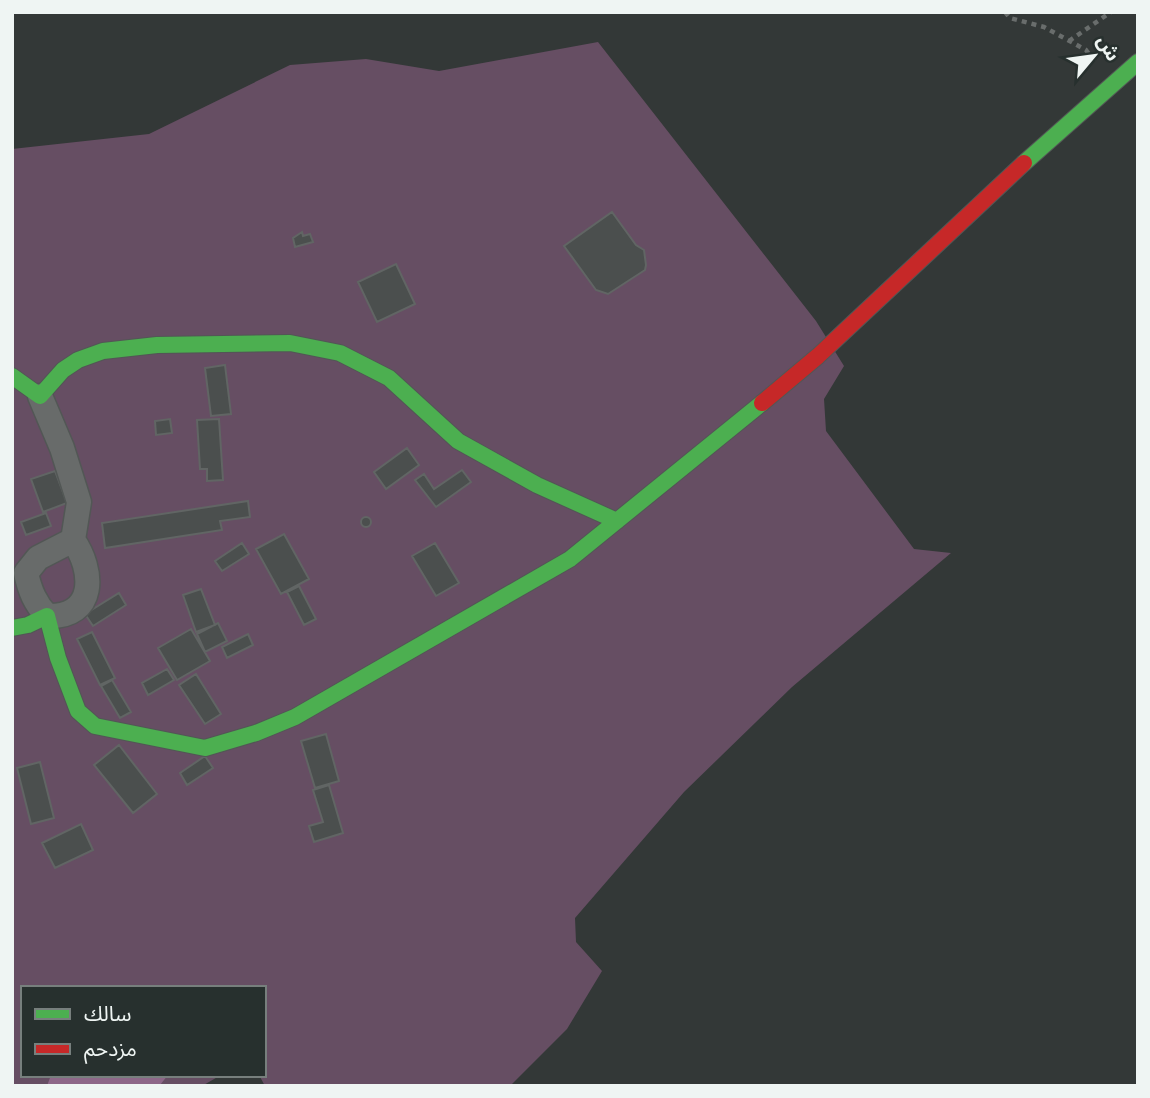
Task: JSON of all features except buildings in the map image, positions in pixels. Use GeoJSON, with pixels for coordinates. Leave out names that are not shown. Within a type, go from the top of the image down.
{"type":"FeatureCollection","features":[{"type":"Feature","properties":{"kind":"street"},"geometry":{"type":"LineString","coordinates":[[73,540],[38,558],[19,575],[29,588],[37,606],[47,616],[58,658],[78,711],[95,726],[205,748],[256,733],[295,717],[570,559],[818,356],[1138,62]]}},
{"type":"Feature","properties":{"kind":"street"},"geometry":{"type":"LineString","coordinates":[[40,396],[63,370],[78,360],[103,351],[157,345],[290,343],[340,352],[389,378],[458,441],[537,485],[617,521]]}},
{"type":"Feature","properties":{"kind":"street"},"geometry":{"type":"LineString","coordinates":[[12,376],[40,396],[62,447],[79,502],[73,540],[82,552],[87,567],[88,588],[85,597],[61,617],[47,616],[28,625],[12,628]]}},
{"type":"Feature","properties":{"kind":"path"},"geometry":{"type":"LineString","coordinates":[[1005,12],[1010,18],[1044,27],[1086,50],[1111,85]]}},
{"type":"Feature","properties":{"kind":"path"},"geometry":{"type":"LineString","coordinates":[[1069,41],[1111,12]]}},
{"type":"Feature","properties":{"kind":"shaded area"},"geometry":{"type":"Polygon","coordinates":[[[598,42],[816,321],[844,366],[824,399],[826,431],[914,549],[951,553],[792,687],[684,792],[575,918],[576,942],[602,971],[567,1029],[510,1086],[265,1086],[260,1077],[266,1077],[266,986],[21,986],[21,1077],[218,1077],[202,1086],[12,1086],[12,149],[149,134],[290,65],[366,59],[439,71],[598,42]]]}},
{"type":"Feature","properties":{"kind":"shaded area"},"geometry":{"type":"Polygon","coordinates":[[[50,1077],[166,1077],[157,1086],[47,1086],[50,1077]]]}},
{"type":"Feature","properties":{"kind":"traffic: fast"},"geometry":{"type":"LineString","coordinates":[[1024,163],[1138,62]]}},
{"type":"Feature","properties":{"kind":"traffic: fast"},"geometry":{"type":"LineString","coordinates":[[12,376],[40,396],[63,370],[78,360],[103,351],[157,345],[290,343],[340,353],[389,378],[458,441],[537,485],[617,521]]}},
{"type":"Feature","properties":{"kind":"traffic: fast"},"geometry":{"type":"LineString","coordinates":[[12,628],[28,625],[47,616],[58,658],[78,711],[95,726],[205,748],[256,733],[295,717],[570,559],[762,403]]}},
{"type":"Feature","properties":{"kind":"traffic: jam"},"geometry":{"type":"LineString","coordinates":[[762,403],[818,356],[1024,163]]}}]}
